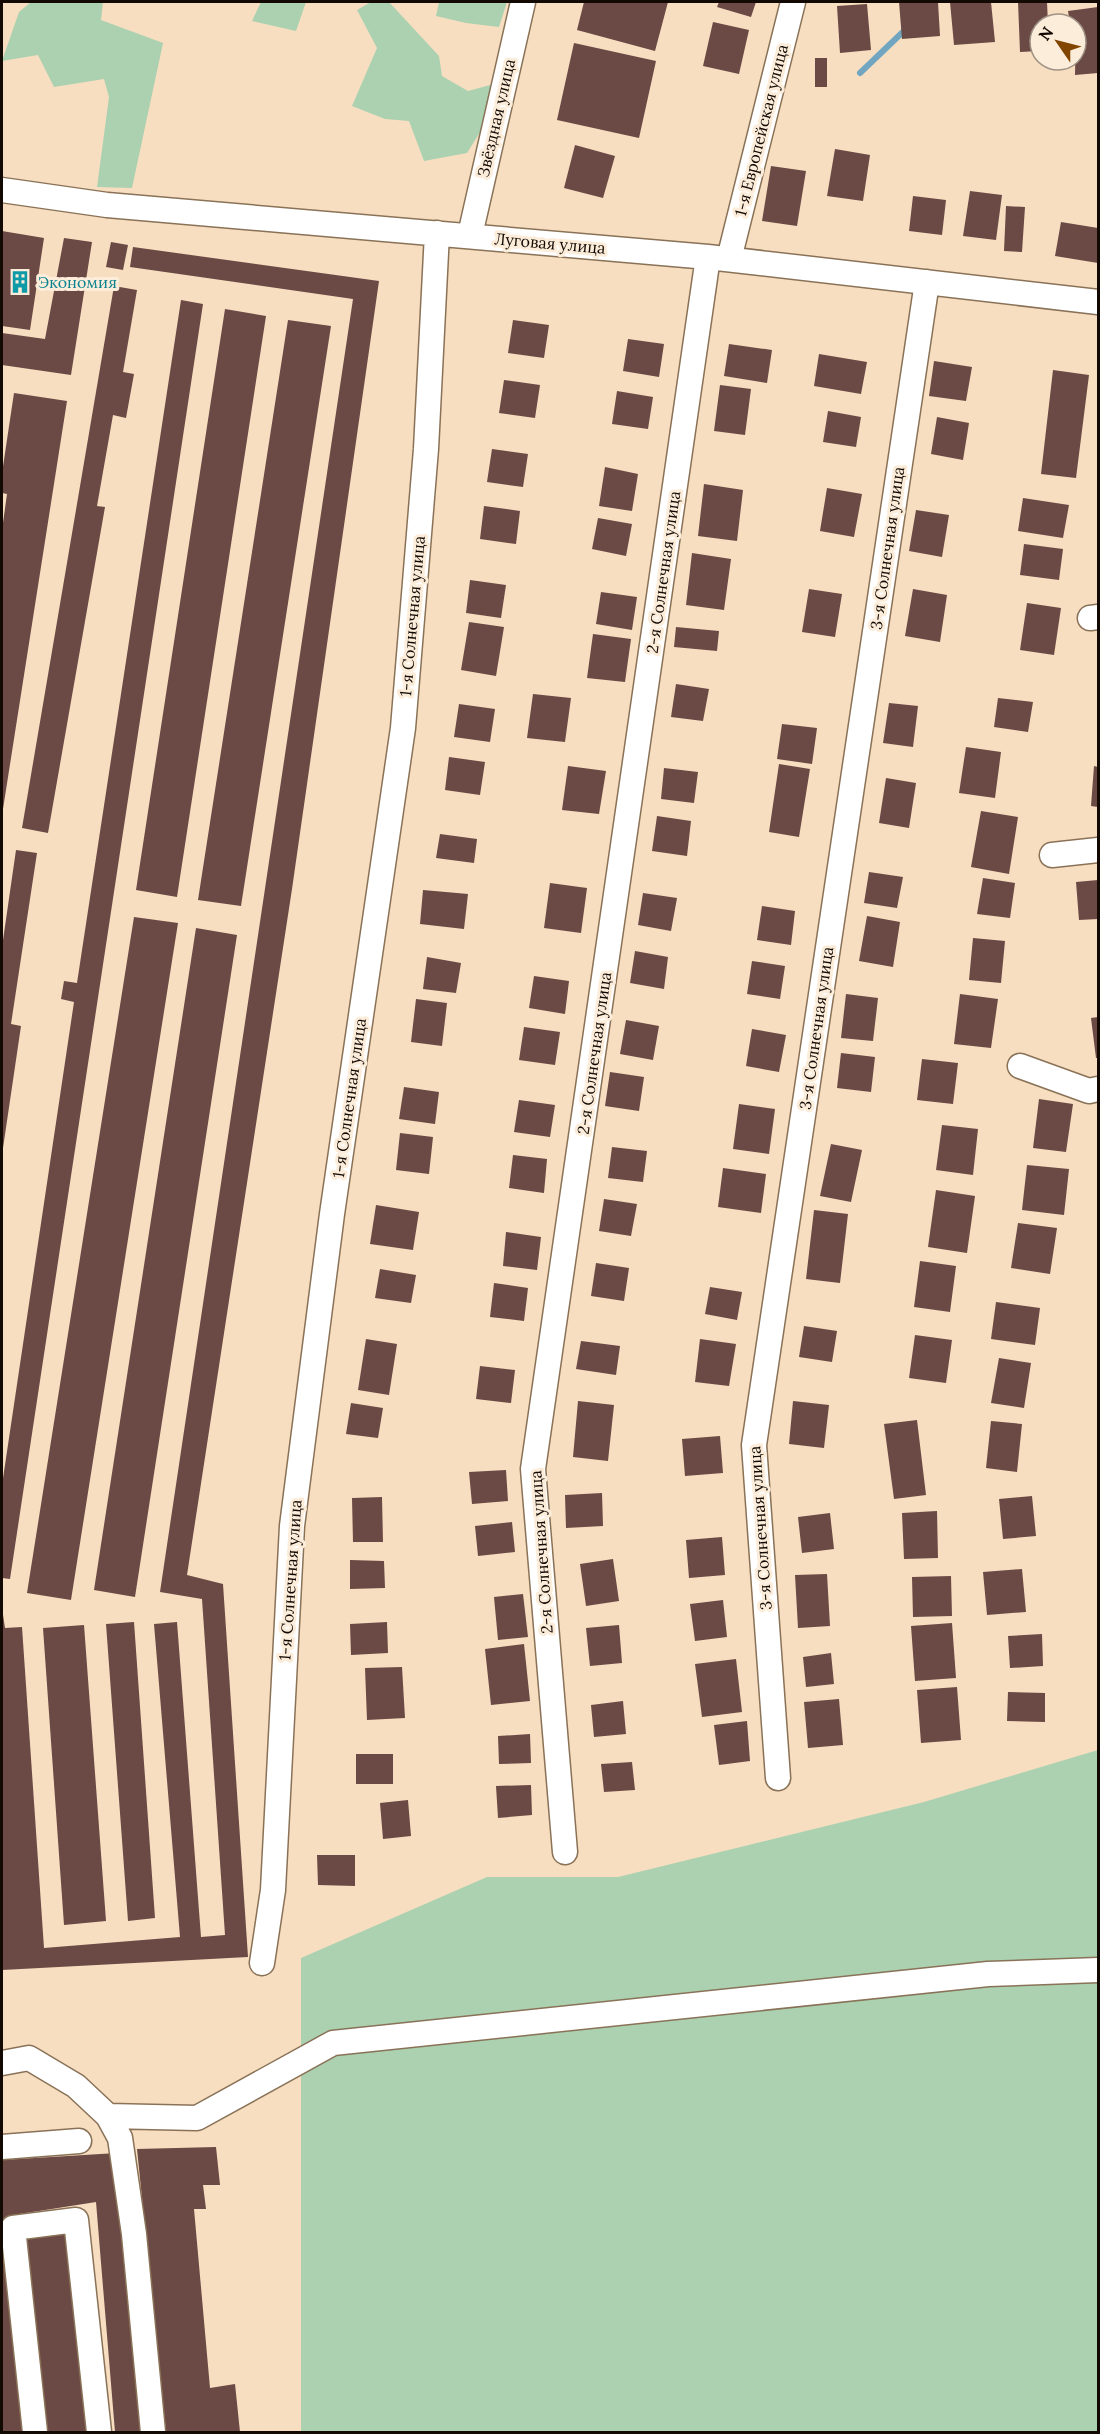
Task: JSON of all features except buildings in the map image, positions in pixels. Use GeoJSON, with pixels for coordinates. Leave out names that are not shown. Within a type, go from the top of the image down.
{"type":"FeatureCollection","features":[{"type":"Feature","properties":{"kind":"street","name":"Звёздная улица"},"geometry":{"type":"LineString","coordinates":[[470,235],[523,2]]}},
{"type":"Feature","properties":{"kind":"street","name":"1-я Европейская улица"},"geometry":{"type":"LineString","coordinates":[[719,258],[793,2]]}},
{"type":"Feature","properties":{"kind":"street","name":"Луговая улица"},"geometry":{"type":"LineString","coordinates":[[2,190],[106,205],[719,258],[1098,302]]}},
{"type":"Feature","properties":{"kind":"street","name":"1-я Солнечная улица"},"geometry":{"type":"LineString","coordinates":[[262,1963],[273,1890],[292,1526],[332,1214],[403,728],[426,449],[437,233]]}},
{"type":"Feature","properties":{"kind":"street","name":"2-я Солнечная улица"},"geometry":{"type":"LineString","coordinates":[[565,1852],[534,1469],[719,258]]}},
{"type":"Feature","properties":{"kind":"street","name":"3-я Солнечная улица"},"geometry":{"type":"LineString","coordinates":[[778,1778],[754,1445],[927,282]]}},
{"type":"Feature","properties":{"kind":"street"},"geometry":{"type":"LineString","coordinates":[[1052,855],[1098,850]]}},
{"type":"Feature","properties":{"kind":"street"},"geometry":{"type":"LineString","coordinates":[[1020,1065],[1089,1090],[1098,1089]]}},
{"type":"Feature","properties":{"kind":"street"},"geometry":{"type":"LineString","coordinates":[[108,2116],[197,2118],[333,2043],[988,1974],[1098,1970]]}},
{"type":"Feature","properties":{"kind":"street"},"geometry":{"type":"LineString","coordinates":[[2,2063],[29,2058],[76,2086],[108,2116],[120,2138],[132,2223],[153,2433]]}},
{"type":"Feature","properties":{"kind":"street"},"geometry":{"type":"LineString","coordinates":[[2,2147],[79,2141]]}},
{"type":"Feature","properties":{"kind":"street"},"geometry":{"type":"LineString","coordinates":[[36,2433],[13,2228],[76,2220],[99,2433]]}},
{"type":"Feature","properties":{"kind":"green space"},"geometry":{"type":"Polygon","coordinates":[[[31,2],[103,2],[101,20],[163,43],[132,188],[97,187],[109,97],[104,79],[54,87],[38,55],[2,61],[19,12],[31,2]]]}},
{"type":"Feature","properties":{"kind":"green space"},"geometry":{"type":"Polygon","coordinates":[[[261,2],[306,2],[296,31],[252,21],[261,2]]]}},
{"type":"Feature","properties":{"kind":"green space"},"geometry":{"type":"Polygon","coordinates":[[[371,2],[389,2],[439,56],[442,76],[468,91],[494,84],[489,118],[467,153],[424,161],[409,121],[385,119],[352,106],[377,48],[357,10],[371,2]]]}},
{"type":"Feature","properties":{"kind":"green space"},"geometry":{"type":"Polygon","coordinates":[[[439,2],[507,2],[499,27],[436,16],[439,2]]]}},
{"type":"Feature","properties":{"kind":"green space"},"geometry":{"type":"Polygon","coordinates":[[[1098,1750],[1098,2432],[301,2432],[301,1958],[487,1877],[618,1877],[924,1802],[1098,1750]]]}},
{"type":"Feature","properties":{"kind":"waterway"},"geometry":{"type":"LineString","coordinates":[[860,73],[907,28]]}},
{"type":"Feature","properties":{"kind":"place","name":"Экономия"},"geometry":{"type":"Point","coordinates":[20,282]}}]}
